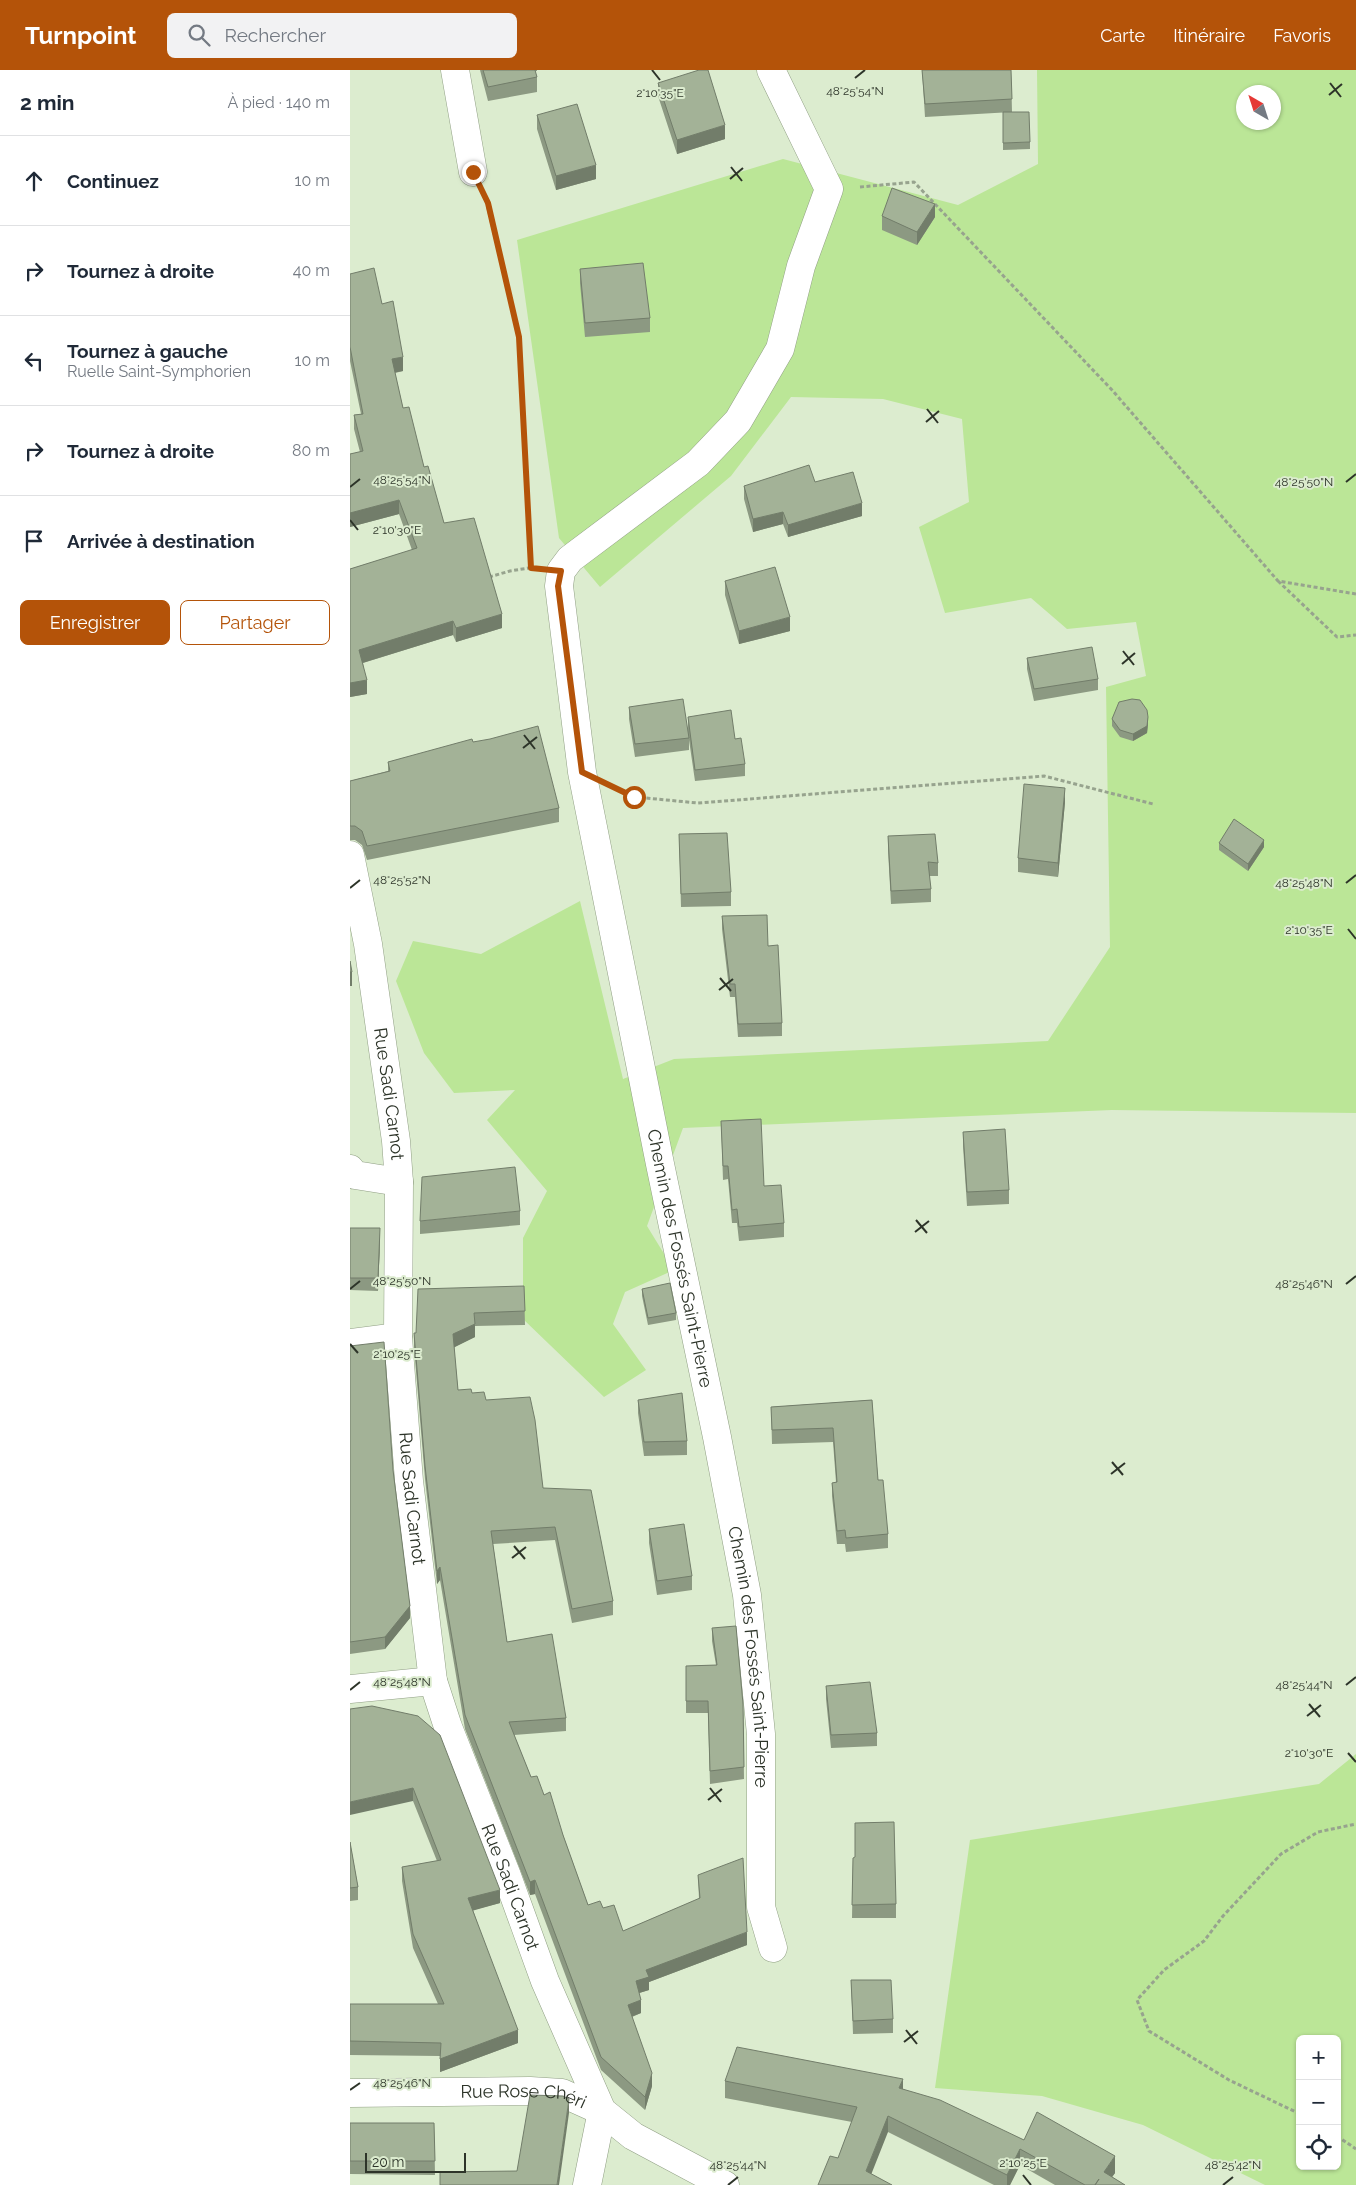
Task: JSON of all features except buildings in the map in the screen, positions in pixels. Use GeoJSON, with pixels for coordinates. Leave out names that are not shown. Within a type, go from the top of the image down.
{"type":"FeatureCollection","features":[{"type":"Feature","properties":{"kind":"street"},"geometry":{"type":"LineString","coordinates":[[455,70],[473,172]]}},
{"type":"Feature","properties":{"kind":"street"},"geometry":{"type":"LineString","coordinates":[[771,70],[829,189]]}},
{"type":"Feature","properties":{"kind":"street","name":"Chemin des Fossés Saint-Pierre"},"geometry":{"type":"LineString","coordinates":[[773,1948],[761,1908],[761,1734],[747,1595],[717,1437],[658,1155],[582,772],[558,586],[561,571],[570,559],[698,463],[738,421],[780,349],[801,266],[829,189]]}},
{"type":"Feature","properties":{"kind":"street","name":"Rue Sadi Carnot"},"geometry":{"type":"LineString","coordinates":[[350,855],[368,944],[396,1141],[399,1182],[398,1337],[409,1481],[433,1681],[448,1727],[507,1876],[545,1981],[602,2112]]}},
{"type":"Feature","properties":{"kind":"street"},"geometry":{"type":"LineString","coordinates":[[350,1169],[355,1175],[399,1182]]}},
{"type":"Feature","properties":{"kind":"street"},"geometry":{"type":"LineString","coordinates":[[350,1343],[398,1337]]}},
{"type":"Feature","properties":{"kind":"street"},"geometry":{"type":"LineString","coordinates":[[350,1689],[433,1681]]}},
{"type":"Feature","properties":{"kind":"street","name":"Rue Rose Chéri"},"geometry":{"type":"LineString","coordinates":[[350,2093],[530,2091],[562,2093],[602,2112],[633,2136],[725,2185]]}},
{"type":"Feature","properties":{"kind":"street"},"geometry":{"type":"LineString","coordinates":[[587,2185],[602,2112]]}},
{"type":"Feature","properties":{"kind":"path"},"geometry":{"type":"LineString","coordinates":[[473,172],[488,203],[519,337],[531,568],[510,570],[483,579]]}},
{"type":"Feature","properties":{"kind":"path"},"geometry":{"type":"LineString","coordinates":[[829,189],[914,182],[1112,390],[1278,580],[1337,637],[1356,635]]}},
{"type":"Feature","properties":{"kind":"path"},"geometry":{"type":"LineString","coordinates":[[1278,580],[1356,594]]}},
{"type":"Feature","properties":{"kind":"path"},"geometry":{"type":"LineString","coordinates":[[582,772],[634,797],[698,803],[1044,776],[1153,804]]}},
{"type":"Feature","properties":{"kind":"path"},"geometry":{"type":"LineString","coordinates":[[1296,2112],[1229,2080],[1149,2031],[1137,2000],[1164,1970],[1204,1941],[1223,1916],[1281,1854],[1318,1832],[1356,1824]]}},
{"type":"Feature","properties":{"kind":"path"},"geometry":{"type":"LineString","coordinates":[[1341,2139],[1356,2149]]}},
{"type":"Feature","properties":{"kind":"green space"},"geometry":{"type":"Polygon","coordinates":[[[1037,70],[1356,70],[1356,1113],[1112,1110],[683,1128],[647,1226],[674,1270],[625,1292],[613,1324],[646,1370],[604,1397],[523,1319],[523,1238],[547,1191],[487,1120],[515,1090],[454,1093],[424,1053],[396,981],[413,941],[481,954],[580,901],[623,1079],[674,1059],[1048,1041],[1110,947],[1106,687],[1146,676],[1136,622],[1067,629],[1031,598],[945,613],[919,527],[969,502],[962,419],[883,399],[791,397],[731,476],[600,587],[559,538],[517,240],[783,159],[958,205],[1038,164],[1037,70]]]}},
{"type":"Feature","properties":{"kind":"green space"},"geometry":{"type":"Polygon","coordinates":[[[1356,1754],[1356,2185],[1265,2185],[1143,2125],[1042,2096],[935,2088],[970,1840],[1319,1784],[1356,1754]]]}},
{"type":"Feature","properties":{"kind":"route"},"geometry":{"type":"LineString","coordinates":[[473,172],[488,203],[519,337],[531,568],[561,571],[558,586],[582,772],[634,797]]}}]}
